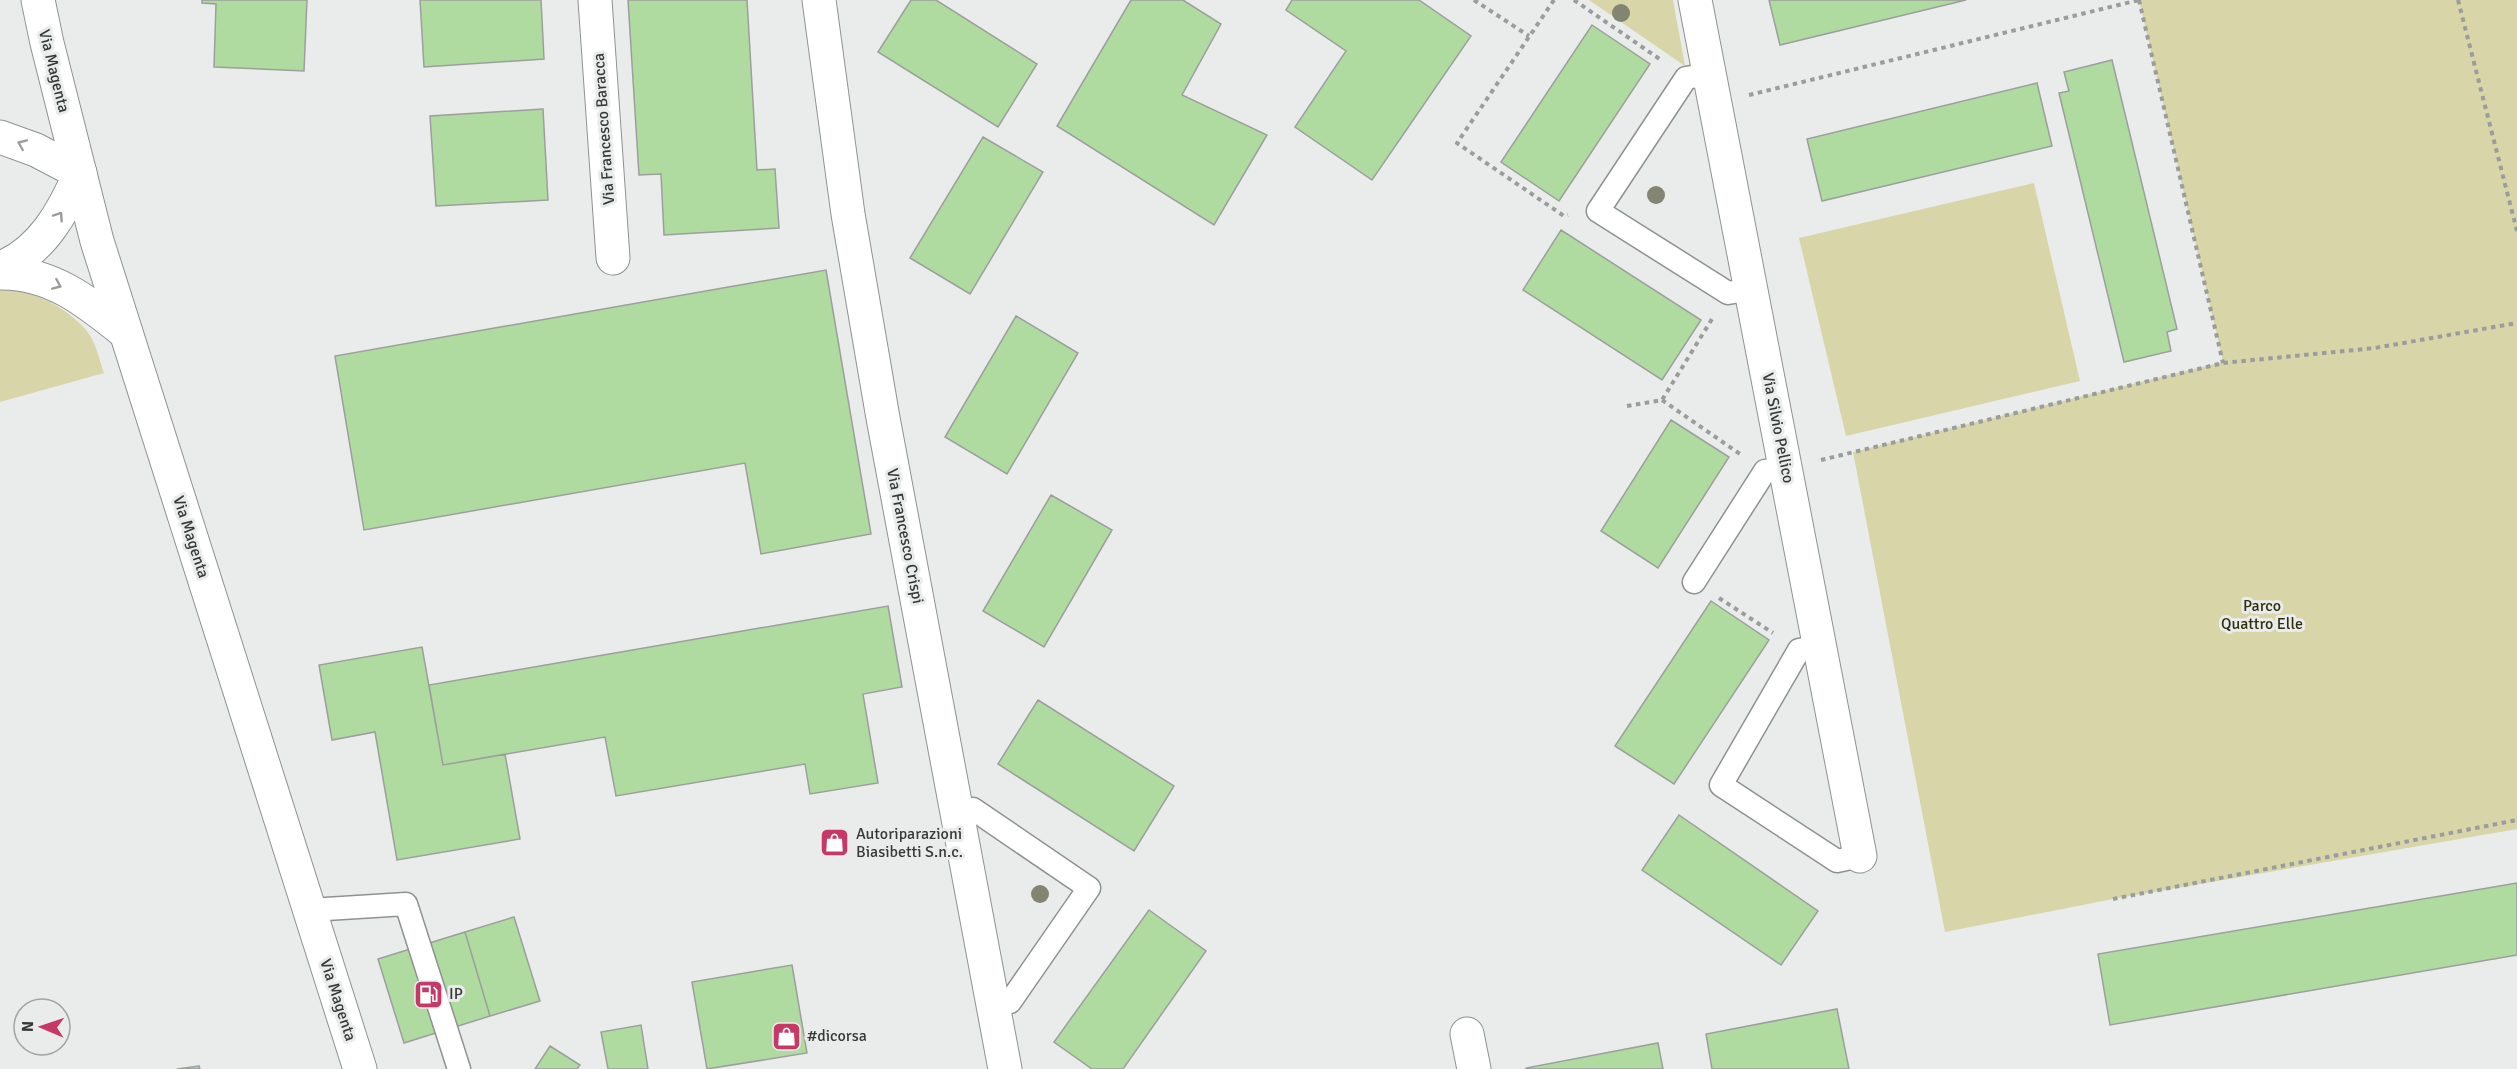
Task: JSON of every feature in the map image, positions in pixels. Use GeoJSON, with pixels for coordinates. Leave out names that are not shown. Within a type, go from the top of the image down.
{"type":"FeatureCollection","features":[{"type":"Feature","properties":{"kind":"street","name":"Via Magenta"},"geometry":{"type":"LineString","coordinates":[[38,0],[97,241],[360,1069]]}},
{"type":"Feature","properties":{"kind":"street","name":"Via Francesco Baracca"},"geometry":{"type":"LineString","coordinates":[[594,0],[613,258]]}},
{"type":"Feature","properties":{"kind":"street","name":"Via Francesco Crispi"},"geometry":{"type":"LineString","coordinates":[[819,0],[848,214],[881,406],[1005,1069]]}},
{"type":"Feature","properties":{"kind":"street","name":"Via Silvio Pellico"},"geometry":{"type":"LineString","coordinates":[[1695,0],[1704,85],[1740,291],[1809,648],[1860,856]]}},
{"type":"Feature","properties":{"kind":"street"},"geometry":{"type":"LineString","coordinates":[[0,137],[36,150],[80,173],[60,216],[41,239],[25,254],[0,268]]}},
{"type":"Feature","properties":{"kind":"street"},"geometry":{"type":"LineString","coordinates":[[0,273],[18,273],[44,279],[71,291],[126,333]]}},
{"type":"Feature","properties":{"kind":"street"},"geometry":{"type":"LineString","coordinates":[[1467,1034],[1474,1069]]}},
{"type":"Feature","properties":{"kind":"lane"},"geometry":{"type":"LineString","coordinates":[[1704,85],[1598,211],[1740,291]]}},
{"type":"Feature","properties":{"kind":"lane"},"geometry":{"type":"LineString","coordinates":[[1694,582],[1775,470]]}},
{"type":"Feature","properties":{"kind":"lane"},"geometry":{"type":"LineString","coordinates":[[1809,648],[1721,785],[1837,861],[1860,856]]}},
{"type":"Feature","properties":{"kind":"lane"},"geometry":{"type":"LineString","coordinates":[[957,813],[973,809],[1089,888],[1010,1002],[993,1004]]}},
{"type":"Feature","properties":{"kind":"lane"},"geometry":{"type":"LineString","coordinates":[[309,910],[406,904],[459,1069]]}},
{"type":"Feature","properties":{"kind":"path"},"geometry":{"type":"LineString","coordinates":[[1474,0],[1529,36]]}},
{"type":"Feature","properties":{"kind":"path"},"geometry":{"type":"LineString","coordinates":[[1554,0],[1456,143],[1564,216],[1598,211]]}},
{"type":"Feature","properties":{"kind":"path"},"geometry":{"type":"LineString","coordinates":[[1574,0],[1704,85],[2139,0],[2223,363]]}},
{"type":"Feature","properties":{"kind":"path"},"geometry":{"type":"LineString","coordinates":[[2458,0],[2517,231]]}},
{"type":"Feature","properties":{"kind":"path"},"geometry":{"type":"LineString","coordinates":[[1662,400],[1740,291]]}},
{"type":"Feature","properties":{"kind":"path"},"geometry":{"type":"LineString","coordinates":[[1627,406],[1662,400],[1775,470],[2223,363],[2375,348],[2517,323]]}},
{"type":"Feature","properties":{"kind":"path"},"geometry":{"type":"LineString","coordinates":[[1694,582],[1809,648]]}},
{"type":"Feature","properties":{"kind":"path"},"geometry":{"type":"LineString","coordinates":[[2114,900],[2517,820]]}},
{"type":"Feature","properties":{"kind":"green space"},"geometry":{"type":"Polygon","coordinates":[[[1589,0],[1673,0],[1685,66],[1589,0]]]}},
{"type":"Feature","properties":{"kind":"green space","name":"Parco Quattro Elle"},"geometry":{"type":"Polygon","coordinates":[[[2139,0],[2517,0],[2517,829],[2113,899],[1945,932],[1853,452],[2223,362],[2139,0]]]}},
{"type":"Feature","properties":{"kind":"green space"},"geometry":{"type":"Polygon","coordinates":[[[2034,183],[2080,381],[1846,436],[1799,238],[2034,183]]]}},
{"type":"Feature","properties":{"kind":"green space"},"geometry":{"type":"Polygon","coordinates":[[[0,290],[24,292],[36,296],[68,313],[86,330],[95,345],[104,373],[0,402],[0,290]]]}},
{"type":"Feature","properties":{"kind":"building"},"geometry":{"type":"Polygon","coordinates":[[[202,0],[307,0],[304,71],[214,67],[216,4],[202,3],[202,0]]]}},
{"type":"Feature","properties":{"kind":"building"},"geometry":{"type":"Polygon","coordinates":[[[420,0],[541,0],[544,59],[424,67],[420,0]]]}},
{"type":"Feature","properties":{"kind":"building"},"geometry":{"type":"Polygon","coordinates":[[[628,0],[747,0],[757,170],[775,169],[779,228],[664,235],[661,174],[639,175],[628,0]]]}},
{"type":"Feature","properties":{"kind":"building"},"geometry":{"type":"Polygon","coordinates":[[[911,0],[936,0],[1037,64],[998,127],[878,52],[911,0]]]}},
{"type":"Feature","properties":{"kind":"building"},"geometry":{"type":"Polygon","coordinates":[[[1131,0],[1183,0],[1221,24],[1182,95],[1267,135],[1214,225],[1057,126],[1131,0]]]}},
{"type":"Feature","properties":{"kind":"building"},"geometry":{"type":"Polygon","coordinates":[[[1292,0],[1419,0],[1471,36],[1372,180],[1295,127],[1346,51],[1286,10],[1292,0]]]}},
{"type":"Feature","properties":{"kind":"building"},"geometry":{"type":"Polygon","coordinates":[[[1769,0],[1966,0],[1780,45],[1769,0]]]}},
{"type":"Feature","properties":{"kind":"building"},"geometry":{"type":"Polygon","coordinates":[[[1592,25],[1650,64],[1559,201],[1501,162],[1592,25]]]}},
{"type":"Feature","properties":{"kind":"building"},"geometry":{"type":"Polygon","coordinates":[[[2112,60],[2177,329],[2167,332],[2171,351],[2124,362],[2059,93],[2069,91],[2064,72],[2112,60]]]}},
{"type":"Feature","properties":{"kind":"building"},"geometry":{"type":"Polygon","coordinates":[[[2037,83],[2052,146],[1822,201],[1807,139],[2037,83]]]}},
{"type":"Feature","properties":{"kind":"building"},"geometry":{"type":"Polygon","coordinates":[[[543,109],[548,200],[436,206],[430,116],[543,109]]]}},
{"type":"Feature","properties":{"kind":"building"},"geometry":{"type":"Polygon","coordinates":[[[983,137],[1043,172],[970,294],[910,258],[983,137]]]}},
{"type":"Feature","properties":{"kind":"building"},"geometry":{"type":"Polygon","coordinates":[[[1561,230],[1701,320],[1662,380],[1523,290],[1561,230]]]}},
{"type":"Feature","properties":{"kind":"building"},"geometry":{"type":"Polygon","coordinates":[[[826,270],[871,534],[761,554],[745,463],[364,530],[335,356],[826,270]]]}},
{"type":"Feature","properties":{"kind":"building"},"geometry":{"type":"Polygon","coordinates":[[[1016,316],[1078,353],[1007,474],[945,437],[1016,316]]]}},
{"type":"Feature","properties":{"kind":"building"},"geometry":{"type":"Polygon","coordinates":[[[1671,420],[1729,457],[1658,568],[1601,531],[1671,420]]]}},
{"type":"Feature","properties":{"kind":"building"},"geometry":{"type":"Polygon","coordinates":[[[1051,495],[1112,530],[1044,647],[983,611],[1051,495]]]}},
{"type":"Feature","properties":{"kind":"building"},"geometry":{"type":"Polygon","coordinates":[[[1711,601],[1769,640],[1674,784],[1615,746],[1711,601]]]}},
{"type":"Feature","properties":{"kind":"building"},"geometry":{"type":"Polygon","coordinates":[[[888,606],[902,687],[863,694],[878,783],[810,794],[805,764],[616,796],[605,737],[443,765],[429,685],[888,606]]]}},
{"type":"Feature","properties":{"kind":"building"},"geometry":{"type":"Polygon","coordinates":[[[422,647],[443,765],[505,754],[520,839],[397,860],[375,732],[332,740],[319,665],[422,647]]]}},
{"type":"Feature","properties":{"kind":"building"},"geometry":{"type":"Polygon","coordinates":[[[1038,700],[1174,786],[1134,851],[998,764],[1038,700]]]}},
{"type":"Feature","properties":{"kind":"building"},"geometry":{"type":"Polygon","coordinates":[[[1679,815],[1818,911],[1781,965],[1642,870],[1679,815]]]}},
{"type":"Feature","properties":{"kind":"building"},"geometry":{"type":"Polygon","coordinates":[[[2517,883],[2517,955],[2110,1025],[2098,954],[2517,883]]]}},
{"type":"Feature","properties":{"kind":"building"},"geometry":{"type":"Polygon","coordinates":[[[1149,910],[1206,951],[1123,1069],[1092,1069],[1054,1042],[1149,910]]]}},
{"type":"Feature","properties":{"kind":"building"},"geometry":{"type":"Polygon","coordinates":[[[514,917],[540,1001],[490,1016],[465,932],[514,917]]]}},
{"type":"Feature","properties":{"kind":"building"},"geometry":{"type":"Polygon","coordinates":[[[465,932],[490,1016],[404,1043],[378,959],[465,932]]]}},
{"type":"Feature","properties":{"kind":"building"},"geometry":{"type":"Polygon","coordinates":[[[792,965],[807,1053],[707,1069],[692,982],[792,965]]]}},
{"type":"Feature","properties":{"kind":"building"},"geometry":{"type":"Polygon","coordinates":[[[1837,1009],[1849,1069],[1712,1069],[1706,1034],[1837,1009]]]}},
{"type":"Feature","properties":{"kind":"building"},"geometry":{"type":"Polygon","coordinates":[[[641,1025],[648,1069],[608,1069],[601,1032],[641,1025]]]}},
{"type":"Feature","properties":{"kind":"building"},"geometry":{"type":"Polygon","coordinates":[[[1658,1043],[1663,1069],[1526,1069],[1526,1068],[1658,1043]]]}},
{"type":"Feature","properties":{"kind":"building"},"geometry":{"type":"Polygon","coordinates":[[[550,1046],[580,1065],[577,1069],[535,1069],[550,1046]]]}},
{"type":"Feature","properties":{"kind":"building"},"geometry":{"type":"Polygon","coordinates":[[[199,1066],[200,1069],[177,1069],[199,1066]]]}},
{"type":"Feature","properties":{"kind":"place","name":"Autoriparazioni Biasibetti S.n.c."},"geometry":{"type":"Point","coordinates":[835,843]}},
{"type":"Feature","properties":{"kind":"place","name":"IP"},"geometry":{"type":"Point","coordinates":[428,994]}},
{"type":"Feature","properties":{"kind":"place","name":"#dicorsa"},"geometry":{"type":"Point","coordinates":[786,1036]}}]}
